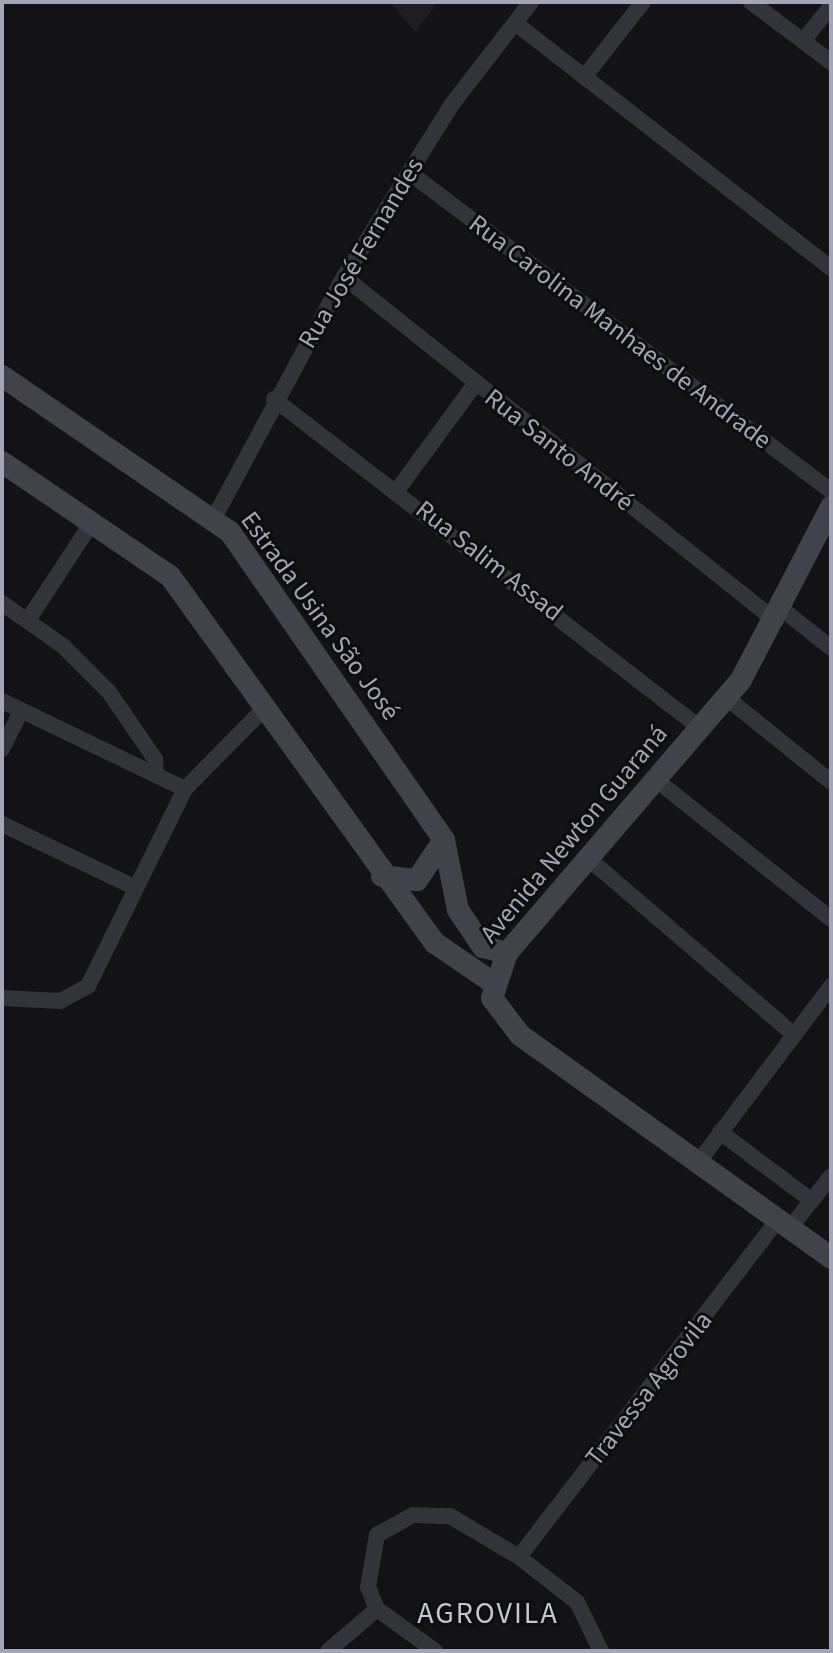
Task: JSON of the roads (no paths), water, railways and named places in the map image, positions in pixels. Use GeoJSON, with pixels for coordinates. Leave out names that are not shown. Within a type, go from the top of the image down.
{"type":"FeatureCollection","features":[{"type":"Feature","properties":{"kind":"main road","name":"Estrada Usina São José"},"geometry":{"type":"LineString","coordinates":[[2,376],[214,518],[444,840],[458,910],[483,947],[507,953]]}},
{"type":"Feature","properties":{"kind":"main road"},"geometry":{"type":"LineString","coordinates":[[2,462],[170,576],[382,876],[435,943],[492,982]]}},
{"type":"Feature","properties":{"kind":"main road","name":"Avenida Newton Guaraná"},"geometry":{"type":"LineString","coordinates":[[831,507],[779,615],[727,698],[507,953],[492,982],[505,1023],[700,1160],[831,1258]]}},
{"type":"Feature","properties":{"kind":"main road"},"geometry":{"type":"LineString","coordinates":[[382,876],[417,880],[444,840]]}},
{"type":"Feature","properties":{"kind":"street","name":"Rua José Fernandes"},"geometry":{"type":"LineString","coordinates":[[214,518],[274,399],[344,277],[410,173],[531,2]]}},
{"type":"Feature","properties":{"kind":"street"},"geometry":{"type":"LineString","coordinates":[[585,76],[643,2]]}},
{"type":"Feature","properties":{"kind":"street"},"geometry":{"type":"LineString","coordinates":[[751,2],[831,62]]}},
{"type":"Feature","properties":{"kind":"street"},"geometry":{"type":"LineString","coordinates":[[803,41],[831,6]]}},
{"type":"Feature","properties":{"kind":"street"},"geometry":{"type":"LineString","coordinates":[[515,23],[831,268]]}},
{"type":"Feature","properties":{"kind":"street","name":"Rua Carolina Manhaes de Andrade"},"geometry":{"type":"LineString","coordinates":[[410,173],[831,491]]}},
{"type":"Feature","properties":{"kind":"street","name":"Rua Santo André"},"geometry":{"type":"LineString","coordinates":[[344,277],[475,384],[779,615],[831,648]]}},
{"type":"Feature","properties":{"kind":"street"},"geometry":{"type":"LineString","coordinates":[[398,489],[475,384]]}},
{"type":"Feature","properties":{"kind":"street","name":"Rua Salim Assad"},"geometry":{"type":"LineString","coordinates":[[274,399],[398,489],[699,727]]}},
{"type":"Feature","properties":{"kind":"street"},"geometry":{"type":"LineString","coordinates":[[28,620],[93,521]]}},
{"type":"Feature","properties":{"kind":"street"},"geometry":{"type":"LineString","coordinates":[[2,603],[28,620],[109,692],[155,759],[156,775]]}},
{"type":"Feature","properties":{"kind":"street"},"geometry":{"type":"LineString","coordinates":[[727,698],[831,782]]}},
{"type":"Feature","properties":{"kind":"street"},"geometry":{"type":"LineString","coordinates":[[2,701],[185,789]]}},
{"type":"Feature","properties":{"kind":"street"},"geometry":{"type":"LineString","coordinates":[[2,998],[60,1001],[83,992],[185,789],[263,710]]}},
{"type":"Feature","properties":{"kind":"street"},"geometry":{"type":"LineString","coordinates":[[2,749],[21,711]]}},
{"type":"Feature","properties":{"kind":"street"},"geometry":{"type":"LineString","coordinates":[[655,779],[831,919]]}},
{"type":"Feature","properties":{"kind":"street"},"geometry":{"type":"LineString","coordinates":[[2,824],[136,888]]}},
{"type":"Feature","properties":{"kind":"street"},"geometry":{"type":"LineString","coordinates":[[589,859],[793,1034]]}},
{"type":"Feature","properties":{"kind":"street"},"geometry":{"type":"LineString","coordinates":[[700,1160],[831,986]]}},
{"type":"Feature","properties":{"kind":"street"},"geometry":{"type":"LineString","coordinates":[[720,1132],[811,1200]]}},
{"type":"Feature","properties":{"kind":"street","name":"Travessa Agrovila"},"geometry":{"type":"LineString","coordinates":[[519,1557],[784,1224],[811,1200],[831,1176]]}},
{"type":"Feature","properties":{"kind":"street"},"geometry":{"type":"LineString","coordinates":[[435,1651],[377,1609],[368,1555],[377,1535],[413,1515],[450,1516],[519,1557],[577,1602],[601,1651]]}},
{"type":"Feature","properties":{"kind":"street"},"geometry":{"type":"LineString","coordinates":[[328,1651],[377,1609]]}},
{"type":"Feature","properties":{"kind":"district","name":"AGROVILA"},"geometry":{"type":"Point","coordinates":[488,1614]}}]}
